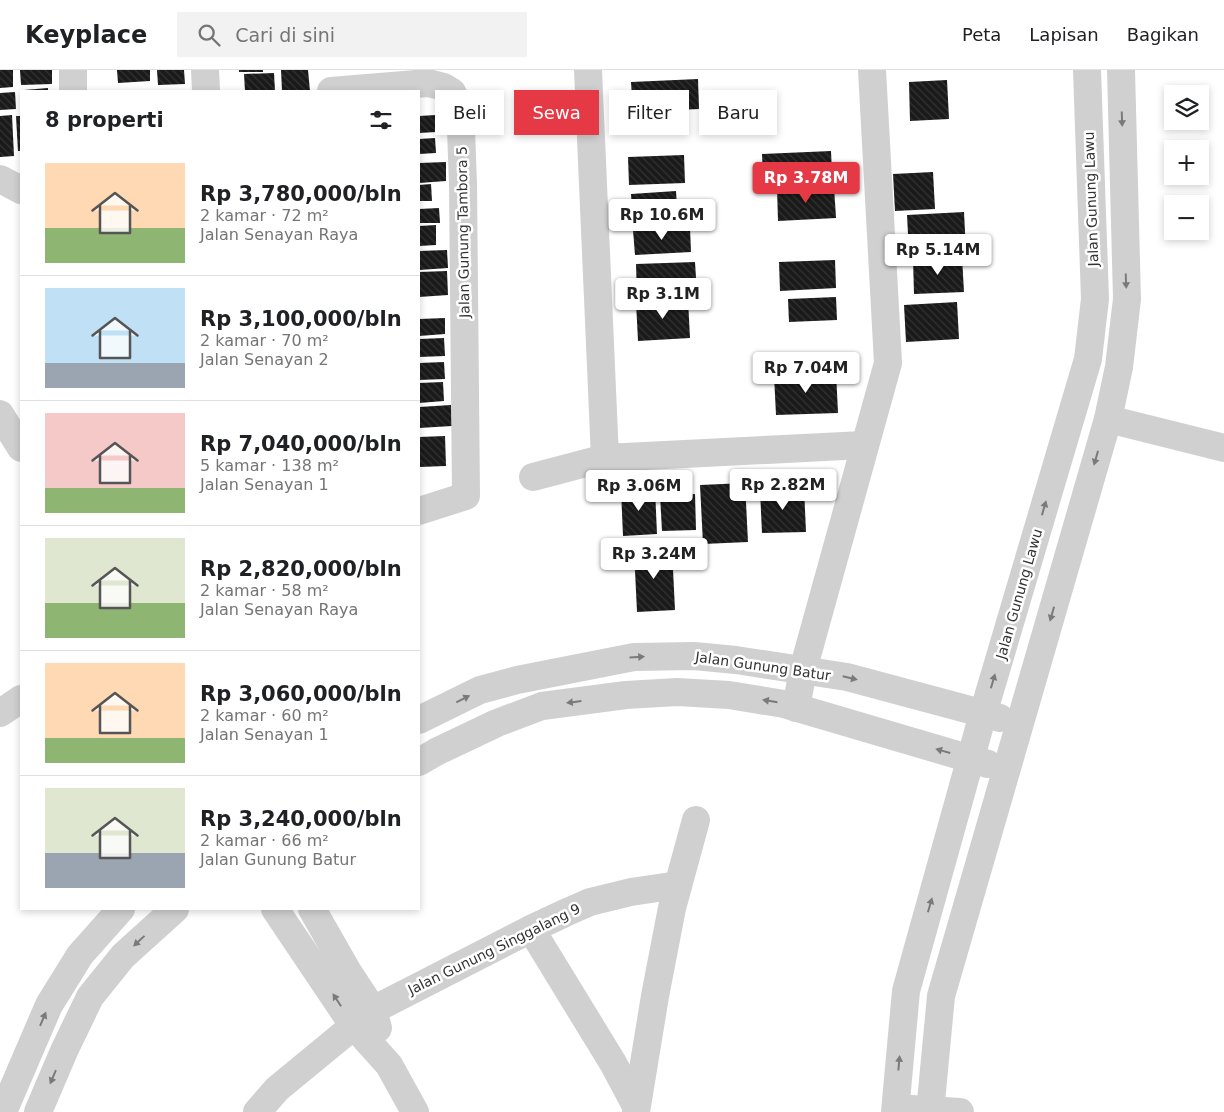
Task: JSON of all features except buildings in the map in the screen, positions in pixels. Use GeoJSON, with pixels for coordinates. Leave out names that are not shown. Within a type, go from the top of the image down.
{"type":"FeatureCollection","features":[{"type":"Feature","properties":{"kind":"street"},"geometry":{"type":"LineString","coordinates":[[73,70],[73,90]]}},
{"type":"Feature","properties":{"kind":"street"},"geometry":{"type":"LineString","coordinates":[[205,70],[206,90]]}},
{"type":"Feature","properties":{"kind":"street"},"geometry":{"type":"LineString","coordinates":[[329,70],[331,90]]}},
{"type":"Feature","properties":{"kind":"street"},"geometry":{"type":"LineString","coordinates":[[588,70],[605,458]]}},
{"type":"Feature","properties":{"kind":"street"},"geometry":{"type":"LineString","coordinates":[[796,708],[802,670],[888,363],[872,70]]}},
{"type":"Feature","properties":{"kind":"street","name":"Jalan Gunung Lawu"},"geometry":{"type":"LineString","coordinates":[[895,1110],[906,991],[971,759],[1088,359],[1095,300],[1087,70]]}},
{"type":"Feature","properties":{"kind":"street"},"geometry":{"type":"LineString","coordinates":[[930,1111],[941,996],[1108,419],[1119,366],[1127,299],[1121,70]]}},
{"type":"Feature","properties":{"kind":"street","name":"Jalan Gunung Tambora 5"},"geometry":{"type":"LineString","coordinates":[[343,90],[428,83],[444,87],[452,92],[456,100],[461,130],[464,184],[466,496],[420,512]]}},
{"type":"Feature","properties":{"kind":"street"},"geometry":{"type":"LineString","coordinates":[[0,179],[20,189]]}},
{"type":"Feature","properties":{"kind":"street"},"geometry":{"type":"LineString","coordinates":[[0,414],[20,446]]}},
{"type":"Feature","properties":{"kind":"street"},"geometry":{"type":"LineString","coordinates":[[1108,419],[1224,448]]}},
{"type":"Feature","properties":{"kind":"street"},"geometry":{"type":"LineString","coordinates":[[533,477],[605,458],[864,444]]}},
{"type":"Feature","properties":{"kind":"street","name":"Jalan Gunung Batur"},"geometry":{"type":"LineString","coordinates":[[420,720],[480,690],[517,680],[634,657],[694,656],[846,677],[1021,724]]}},
{"type":"Feature","properties":{"kind":"street"},"geometry":{"type":"LineString","coordinates":[[597,664],[600,699]]}},
{"type":"Feature","properties":{"kind":"street"},"geometry":{"type":"LineString","coordinates":[[420,761],[497,723],[542,706],[626,696],[685,692],[728,695],[784,704],[1006,769]]}},
{"type":"Feature","properties":{"kind":"street"},"geometry":{"type":"LineString","coordinates":[[0,713],[20,700]]}},
{"type":"Feature","properties":{"kind":"street"},"geometry":{"type":"LineString","coordinates":[[636,1109],[655,996],[678,885],[696,820]]}},
{"type":"Feature","properties":{"kind":"street","name":"Jalan Gunung Singgalang 9"},"geometry":{"type":"LineString","coordinates":[[257,1112],[277,1089],[363,1018],[531,928],[590,902],[631,892],[678,885]]}},
{"type":"Feature","properties":{"kind":"street"},"geometry":{"type":"LineString","coordinates":[[120,910],[80,955],[49,1005],[7,1103],[39,1110],[90,997],[123,956],[174,910]]}},
{"type":"Feature","properties":{"kind":"street"},"geometry":{"type":"LineString","coordinates":[[276,910],[363,1018],[415,1112]]}},
{"type":"Feature","properties":{"kind":"street"},"geometry":{"type":"LineString","coordinates":[[313,910],[348,972],[363,1018]]}},
{"type":"Feature","properties":{"kind":"street"},"geometry":{"type":"LineString","coordinates":[[531,928],[613,1063],[636,1109]]}},
{"type":"Feature","properties":{"kind":"street"},"geometry":{"type":"LineString","coordinates":[[895,1110],[960,1112]]}}]}
